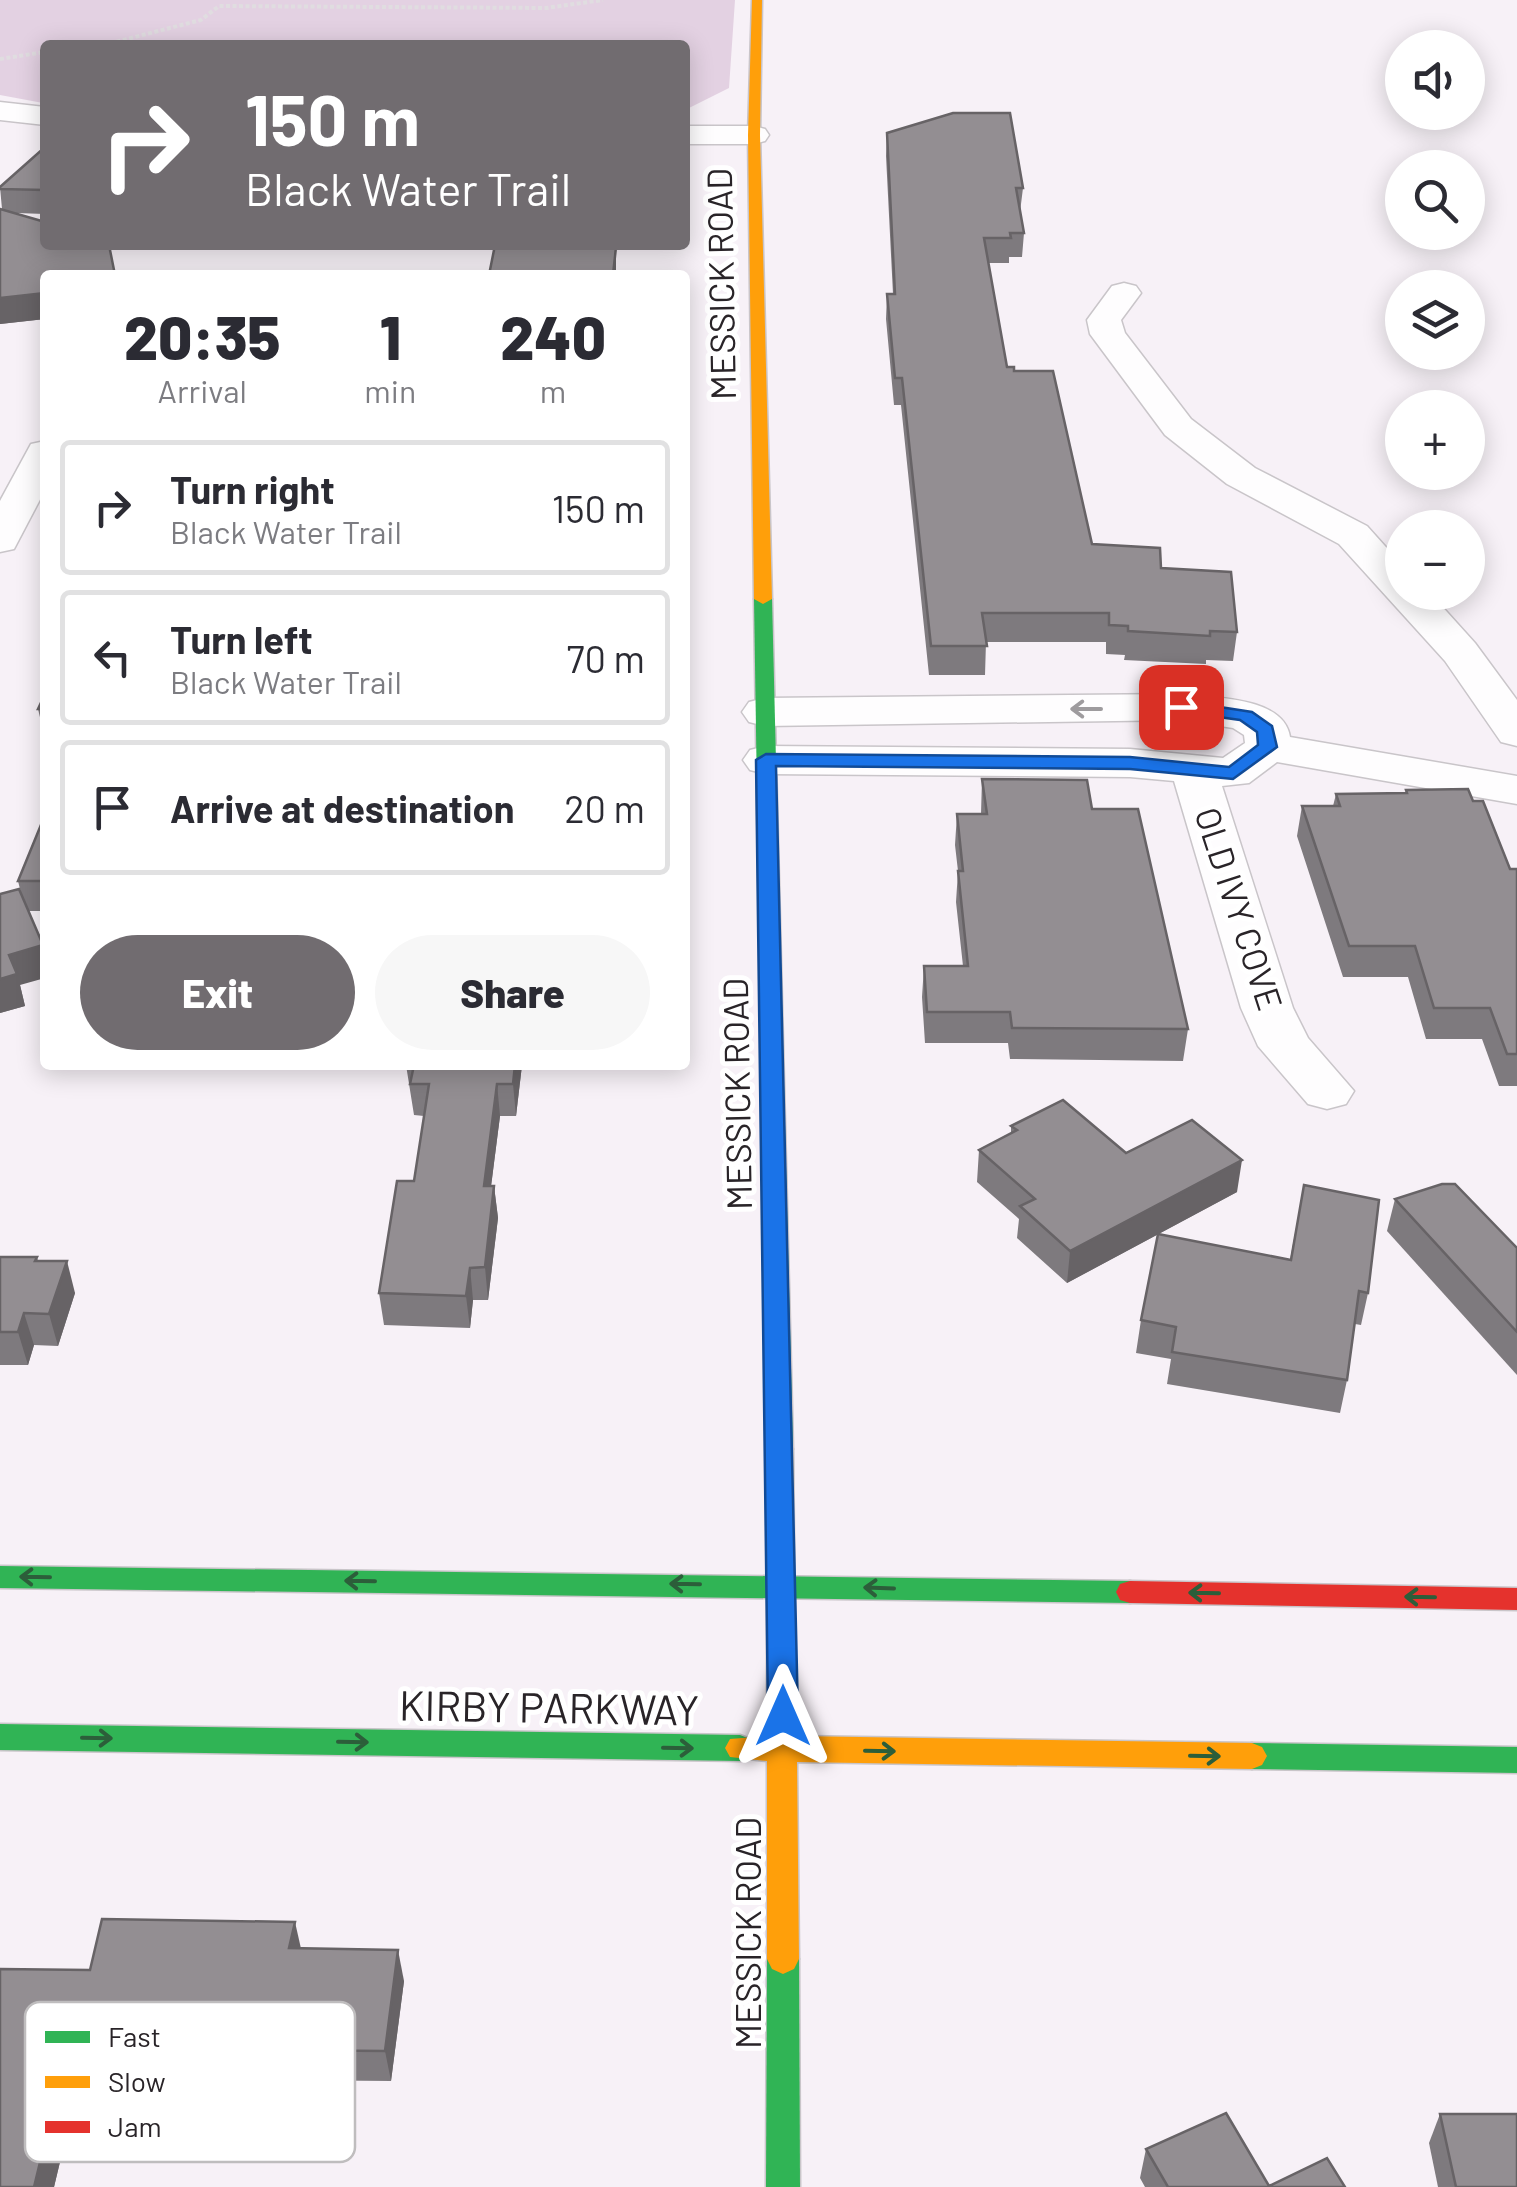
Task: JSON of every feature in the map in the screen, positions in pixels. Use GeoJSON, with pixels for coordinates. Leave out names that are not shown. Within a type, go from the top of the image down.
{"type":"FeatureCollection","features":[{"type":"Feature","properties":{"kind":"street","name":"MESSICK ROAD"},"geometry":{"type":"LineString","coordinates":[[757,0],[754,135],[783,1585],[783,2187]]}},
{"type":"Feature","properties":{"kind":"street"},"geometry":{"type":"LineString","coordinates":[[0,110],[40,115]]}},
{"type":"Feature","properties":{"kind":"street"},"geometry":{"type":"LineString","coordinates":[[690,135],[754,135]]}},
{"type":"Feature","properties":{"kind":"street"},"geometry":{"type":"LineString","coordinates":[[1124,293],[1104,320],[1108,334],[1178,428],[1241,476],[1353,535],[1385,570]]}},
{"type":"Feature","properties":{"kind":"street"},"geometry":{"type":"LineString","coordinates":[[0,540],[40,462]]}},
{"type":"Feature","properties":{"kind":"street"},"geometry":{"type":"LineString","coordinates":[[1421,610],[1460,652],[1517,732]]}},
{"type":"Feature","properties":{"kind":"street"},"geometry":{"type":"LineString","coordinates":[[765,712],[1181,707],[1245,716],[1266,730],[1268,747]]}},
{"type":"Feature","properties":{"kind":"street"},"geometry":{"type":"LineString","coordinates":[[766,760],[1130,763],[1233,773],[1268,747],[1517,790]]}},
{"type":"Feature","properties":{"kind":"street","name":"OLD IVY COVE"},"geometry":{"type":"LineString","coordinates":[[1194,770],[1267,1008],[1285,1046],[1327,1091]]}},
{"type":"Feature","properties":{"kind":"street"},"geometry":{"type":"LineString","coordinates":[[0,1577],[783,1585],[1517,1599]]}},
{"type":"Feature","properties":{"kind":"street","name":"KIRBY PARKWAY"},"geometry":{"type":"LineString","coordinates":[[0,1737],[1517,1760]]}},
{"type":"Feature","properties":{"kind":"path"},"geometry":{"type":"LineString","coordinates":[[216,0],[220,6]]}},
{"type":"Feature","properties":{"kind":"path"},"geometry":{"type":"LineString","coordinates":[[124,40],[202,20],[220,6],[546,8],[603,0]]}},
{"type":"Feature","properties":{"kind":"path"},"geometry":{"type":"LineString","coordinates":[[0,59],[40,53]]}},
{"type":"Feature","properties":{"kind":"shaded area"},"geometry":{"type":"Polygon","coordinates":[[[0,0],[735,0],[729,88],[690,108],[690,40],[40,40],[40,102],[0,95],[0,0]]]}},
{"type":"Feature","properties":{"kind":"building"},"geometry":{"type":"Polygon","coordinates":[[[953,113],[1010,113],[1023,188],[1016,188],[1024,233],[1010,233],[1011,238],[984,238],[1007,367],[1014,367],[1014,371],[1053,371],[1092,544],[1160,548],[1161,568],[1231,572],[1237,632],[1210,631],[1210,636],[1128,631],[1128,626],[1109,625],[1109,613],[982,613],[987,646],[931,646],[902,378],[895,378],[887,294],[895,294],[887,133],[953,113]]]}},
{"type":"Feature","properties":{"kind":"building"},"geometry":{"type":"Polygon","coordinates":[[[40,151],[40,190],[0,187],[40,151]]]}},
{"type":"Feature","properties":{"kind":"building"},"geometry":{"type":"Polygon","coordinates":[[[0,209],[40,221],[40,250],[110,250],[114,270],[40,270],[40,294],[0,298],[0,209]]]}},
{"type":"Feature","properties":{"kind":"building"},"geometry":{"type":"Polygon","coordinates":[[[494,250],[616,250],[614,270],[490,270],[494,250]]]}},
{"type":"Feature","properties":{"kind":"building"},"geometry":{"type":"Polygon","coordinates":[[[982,779],[1087,780],[1092,809],[1138,809],[1188,1029],[1012,1028],[1010,1012],[927,1012],[924,966],[968,966],[958,871],[963,871],[957,814],[987,814],[982,779]]]}},
{"type":"Feature","properties":{"kind":"building"},"geometry":{"type":"Polygon","coordinates":[[[1468,789],[1473,801],[1483,801],[1510,869],[1517,869],[1517,1054],[1507,1054],[1490,1008],[1434,1008],[1415,946],[1349,946],[1302,806],[1340,806],[1336,794],[1468,789]]]}},
{"type":"Feature","properties":{"kind":"building"},"geometry":{"type":"Polygon","coordinates":[[[40,827],[40,881],[18,881],[40,827]]]}},
{"type":"Feature","properties":{"kind":"building"},"geometry":{"type":"Polygon","coordinates":[[[19,889],[40,946],[9,955],[17,974],[0,979],[0,894],[19,889]]]}},
{"type":"Feature","properties":{"kind":"building"},"geometry":{"type":"Polygon","coordinates":[[[413,1070],[514,1070],[513,1084],[497,1084],[484,1186],[494,1186],[485,1267],[470,1268],[466,1296],[379,1293],[397,1181],[414,1181],[429,1084],[410,1084],[413,1070]]]}},
{"type":"Feature","properties":{"kind":"building"},"geometry":{"type":"Polygon","coordinates":[[[1063,1100],[1126,1153],[1192,1120],[1242,1160],[1070,1251],[1020,1206],[1035,1199],[979,1150],[1017,1130],[1011,1126],[1063,1100]]]}},
{"type":"Feature","properties":{"kind":"building"},"geometry":{"type":"Polygon","coordinates":[[[1442,1184],[1455,1184],[1517,1248],[1517,1332],[1395,1199],[1442,1184]]]}},
{"type":"Feature","properties":{"kind":"building"},"geometry":{"type":"Polygon","coordinates":[[[1304,1185],[1379,1200],[1368,1293],[1359,1291],[1347,1380],[1172,1352],[1176,1327],[1141,1320],[1158,1234],[1291,1260],[1304,1185]]]}},
{"type":"Feature","properties":{"kind":"building"},"geometry":{"type":"Polygon","coordinates":[[[0,1257],[67,1261],[49,1314],[24,1313],[18,1332],[0,1332],[0,1257]]]}},
{"type":"Feature","properties":{"kind":"building"},"geometry":{"type":"Polygon","coordinates":[[[102,1919],[295,1922],[289,1948],[398,1950],[385,2051],[355,2051],[355,2002],[25,2002],[25,2162],[40,2162],[34,2187],[0,2187],[0,1969],[90,1970],[102,1919]]]}},
{"type":"Feature","properties":{"kind":"building"},"geometry":{"type":"Polygon","coordinates":[[[1226,2113],[1269,2186],[1327,2158],[1345,2187],[1168,2187],[1146,2149],[1226,2113]]]}},
{"type":"Feature","properties":{"kind":"building"},"geometry":{"type":"Polygon","coordinates":[[[1440,2114],[1517,2114],[1517,2187],[1456,2187],[1440,2114]]]}},
{"type":"Feature","properties":{"kind":"traffic: fast"},"geometry":{"type":"LineString","coordinates":[[763,599],[780,1449]]}},
{"type":"Feature","properties":{"kind":"traffic: fast"},"geometry":{"type":"LineString","coordinates":[[0,1577],[1130,1592]]}},
{"type":"Feature","properties":{"kind":"traffic: fast"},"geometry":{"type":"LineString","coordinates":[[0,1737],[740,1748]]}},
{"type":"Feature","properties":{"kind":"traffic: fast"},"geometry":{"type":"LineString","coordinates":[[1252,1756],[1517,1760]]}},
{"type":"Feature","properties":{"kind":"traffic: fast"},"geometry":{"type":"LineString","coordinates":[[783,1959],[783,2187]]}},
{"type":"Feature","properties":{"kind":"traffic: slow"},"geometry":{"type":"LineString","coordinates":[[757,0],[754,135],[763,599]]}},
{"type":"Feature","properties":{"kind":"traffic: slow"},"geometry":{"type":"LineString","coordinates":[[780,1449],[783,1959]]}},
{"type":"Feature","properties":{"kind":"traffic: slow"},"geometry":{"type":"LineString","coordinates":[[740,1748],[1252,1756]]}},
{"type":"Feature","properties":{"kind":"traffic: jam"},"geometry":{"type":"LineString","coordinates":[[1130,1592],[1517,1599]]}},
{"type":"Feature","properties":{"kind":"route"},"geometry":{"type":"LineString","coordinates":[[783,1716],[766,760],[1130,763],[1233,773],[1268,747],[1266,730],[1245,716],[1181,707]]}}]}
